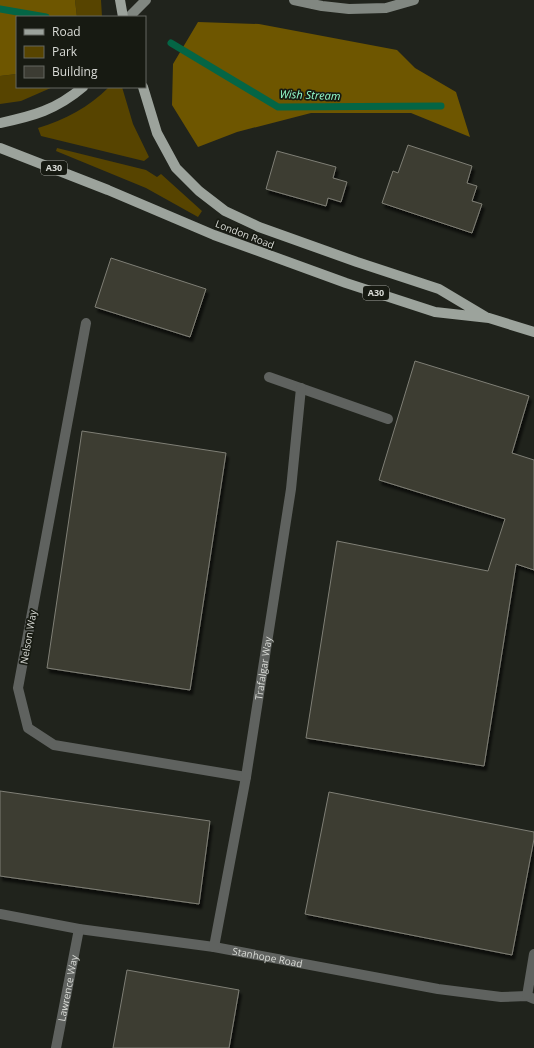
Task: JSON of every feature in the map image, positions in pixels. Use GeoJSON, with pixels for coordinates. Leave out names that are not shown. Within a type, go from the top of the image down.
{"type":"FeatureCollection","features":[{"type":"Feature","properties":{"kind":"main road"},"geometry":{"type":"LineString","coordinates":[[120,0],[123,16]]}},
{"type":"Feature","properties":{"kind":"main road"},"geometry":{"type":"LineString","coordinates":[[0,123],[36,115],[48,110],[82,88]]}},
{"type":"Feature","properties":{"kind":"main road","name":"London Road"},"geometry":{"type":"LineString","coordinates":[[143,88],[157,132],[173,163],[181,174],[194,187],[220,208],[259,227],[357,262],[440,289],[489,318]]}},
{"type":"Feature","properties":{"kind":"main road","name":"London Road"},"geometry":{"type":"LineString","coordinates":[[0,148],[108,190],[229,240],[339,280],[435,312],[489,318],[534,332]]}},
{"type":"Feature","properties":{"kind":"street"},"geometry":{"type":"LineString","coordinates":[[129,16],[146,0]]}},
{"type":"Feature","properties":{"kind":"street"},"geometry":{"type":"LineString","coordinates":[[294,0],[322,6],[349,9],[386,8],[414,0]]}},
{"type":"Feature","properties":{"kind":"street","name":"Nelson Way"},"geometry":{"type":"LineString","coordinates":[[86,323],[18,688],[28,728],[54,745],[246,777]]}},
{"type":"Feature","properties":{"kind":"street"},"geometry":{"type":"LineString","coordinates":[[269,377],[388,419]]}},
{"type":"Feature","properties":{"kind":"street","name":"Trafalgar Way"},"geometry":{"type":"LineString","coordinates":[[214,947],[246,777],[291,489],[301,388]]}},
{"type":"Feature","properties":{"kind":"street","name":"Stanhope Road"},"geometry":{"type":"LineString","coordinates":[[0,914],[79,929],[214,947],[438,989],[501,997],[531,997]]}},
{"type":"Feature","properties":{"kind":"street","name":"Lawrence Way"},"geometry":{"type":"LineString","coordinates":[[56,1048],[79,929]]}},
{"type":"Feature","properties":{"kind":"street"},"geometry":{"type":"LineString","coordinates":[[531,997],[534,954]]}},
{"type":"Feature","properties":{"kind":"green space"},"geometry":{"type":"Polygon","coordinates":[[[75,0],[101,0],[102,16],[77,16],[75,0]]]}},
{"type":"Feature","properties":{"kind":"green space"},"geometry":{"type":"Polygon","coordinates":[[[16,74],[16,88],[51,88],[21,101],[0,104],[0,76],[16,74]]]}},
{"type":"Feature","properties":{"kind":"green space"},"geometry":{"type":"Polygon","coordinates":[[[108,88],[122,88],[133,124],[149,157],[144,161],[41,136],[38,128],[67,117],[85,107],[108,88]]]}},
{"type":"Feature","properties":{"kind":"green space"},"geometry":{"type":"Polygon","coordinates":[[[57,148],[146,170],[157,177],[161,174],[202,211],[198,217],[146,188],[56,151],[57,148]]]}},
{"type":"Feature","properties":{"kind":"shaded area"},"geometry":{"type":"Polygon","coordinates":[[[0,0],[75,0],[77,16],[16,16],[16,74],[0,76],[0,0]]]}},
{"type":"Feature","properties":{"kind":"shaded area"},"geometry":{"type":"Polygon","coordinates":[[[198,22],[259,24],[397,50],[415,68],[456,92],[470,137],[411,113],[311,113],[237,132],[198,147],[172,105],[173,64],[198,22]]]}},
{"type":"Feature","properties":{"kind":"building"},"geometry":{"type":"Polygon","coordinates":[[[408,145],[472,166],[467,183],[477,186],[472,201],[482,204],[472,233],[382,203],[393,171],[398,173],[408,145]]]}},
{"type":"Feature","properties":{"kind":"building"},"geometry":{"type":"Polygon","coordinates":[[[277,151],[336,167],[333,178],[347,182],[341,202],[328,198],[326,206],[266,189],[277,151]]]}},
{"type":"Feature","properties":{"kind":"building"},"geometry":{"type":"Polygon","coordinates":[[[111,258],[206,289],[190,337],[95,307],[111,258]]]}},
{"type":"Feature","properties":{"kind":"building"},"geometry":{"type":"Polygon","coordinates":[[[415,361],[529,396],[512,453],[534,460],[534,570],[516,564],[484,766],[306,738],[337,541],[488,571],[505,519],[379,480],[415,361]]]}},
{"type":"Feature","properties":{"kind":"building"},"geometry":{"type":"Polygon","coordinates":[[[82,431],[226,453],[190,690],[47,668],[82,431]]]}},
{"type":"Feature","properties":{"kind":"building"},"geometry":{"type":"Polygon","coordinates":[[[0,791],[210,821],[199,904],[0,876],[0,791]]]}},
{"type":"Feature","properties":{"kind":"building"},"geometry":{"type":"Polygon","coordinates":[[[329,792],[534,832],[534,839],[512,955],[305,914],[329,792]]]}},
{"type":"Feature","properties":{"kind":"building"},"geometry":{"type":"Polygon","coordinates":[[[127,970],[239,990],[229,1048],[113,1048],[127,970]]]}},
{"type":"Feature","properties":{"kind":"waterway","name":"Wish Stream"},"geometry":{"type":"LineString","coordinates":[[0,9],[40,16]]}},
{"type":"Feature","properties":{"kind":"waterway","name":"Wish Stream"},"geometry":{"type":"LineString","coordinates":[[171,43],[278,107],[441,106]]}}]}
